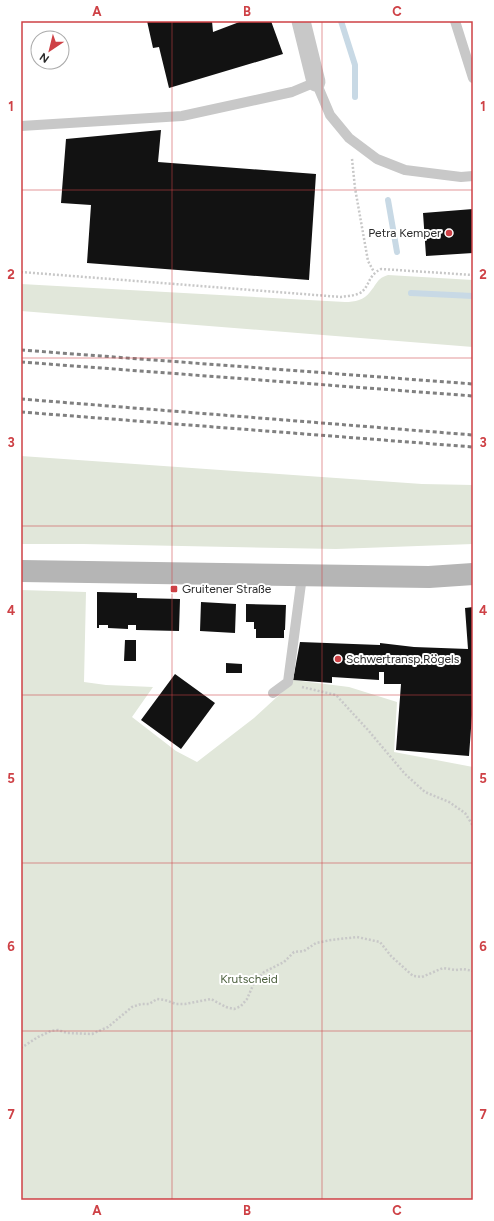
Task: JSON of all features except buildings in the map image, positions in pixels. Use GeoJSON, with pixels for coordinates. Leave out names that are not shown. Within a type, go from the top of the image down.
{"type":"FeatureCollection","features":[{"type":"Feature","properties":{"kind":"street"},"geometry":{"type":"LineString","coordinates":[[301,21],[316,82]]}},
{"type":"Feature","properties":{"kind":"street"},"geometry":{"type":"LineString","coordinates":[[21,571],[429,577],[473,574]]}},
{"type":"Feature","properties":{"kind":"lane"},"geometry":{"type":"LineString","coordinates":[[455,21],[473,78]]}},
{"type":"Feature","properties":{"kind":"lane"},"geometry":{"type":"LineString","coordinates":[[21,126],[182,116],[292,92],[316,82],[330,115],[349,138],[378,159],[405,170],[461,177],[473,176]]}},
{"type":"Feature","properties":{"kind":"lane"},"geometry":{"type":"LineString","coordinates":[[273,693],[288,682],[302,576]]}},
{"type":"Feature","properties":{"kind":"path"},"geometry":{"type":"LineString","coordinates":[[349,138],[355,188],[368,261],[374,272]]}},
{"type":"Feature","properties":{"kind":"path"},"geometry":{"type":"LineString","coordinates":[[21,272],[341,297],[353,296],[361,292],[374,272],[380,269],[473,276]]}},
{"type":"Feature","properties":{"kind":"path"},"geometry":{"type":"LineString","coordinates":[[288,682],[336,694],[405,774],[425,792],[449,802],[465,813],[473,826]]}},
{"type":"Feature","properties":{"kind":"path"},"geometry":{"type":"LineString","coordinates":[[21,1048],[51,1031],[58,1030],[67,1033],[92,1034],[108,1027],[132,1007],[141,1004],[149,1004],[157,999],[176,1004],[185,1004],[211,999],[226,1007],[234,1009],[240,1006],[247,999],[254,983],[264,972],[284,962],[294,952],[304,951],[316,943],[331,940],[357,936],[380,942],[391,956],[413,976],[422,977],[442,968],[473,971]]}},
{"type":"Feature","properties":{"kind":"green space"},"geometry":{"type":"Polygon","coordinates":[[[388,275],[473,280],[473,347],[21,311],[21,284],[345,302],[362,299],[370,292],[379,280],[388,275]]]}},
{"type":"Feature","properties":{"kind":"green space"},"geometry":{"type":"Polygon","coordinates":[[[21,456],[422,484],[473,485],[473,544],[336,549],[21,544],[21,456]]]}},
{"type":"Feature","properties":{"kind":"green space","name":"Krutscheid"},"geometry":{"type":"Polygon","coordinates":[[[21,590],[86,592],[84,682],[106,685],[153,687],[132,717],[176,751],[197,762],[254,718],[290,685],[293,680],[349,687],[397,702],[394,752],[473,767],[473,1200],[21,1200],[21,590]]]}},
{"type":"Feature","properties":{"kind":"waterway"},"geometry":{"type":"LineString","coordinates":[[341,21],[355,65],[355,97]]}},
{"type":"Feature","properties":{"kind":"waterway"},"geometry":{"type":"LineString","coordinates":[[388,200],[397,252]]}},
{"type":"Feature","properties":{"kind":"waterway"},"geometry":{"type":"LineString","coordinates":[[411,293],[473,296]]}},
{"type":"Feature","properties":{"kind":"railway"},"geometry":{"type":"LineString","coordinates":[[21,350],[473,384]]}},
{"type":"Feature","properties":{"kind":"railway"},"geometry":{"type":"LineString","coordinates":[[21,362],[473,396]]}},
{"type":"Feature","properties":{"kind":"railway"},"geometry":{"type":"LineString","coordinates":[[21,399],[473,435]]}},
{"type":"Feature","properties":{"kind":"railway"},"geometry":{"type":"LineString","coordinates":[[21,412],[473,447]]}},
{"type":"Feature","properties":{"kind":"place","name":"Petra Kemper"},"geometry":{"type":"Point","coordinates":[449,233]}},
{"type":"Feature","properties":{"kind":"place","name":"Gruitener Straße"},"geometry":{"type":"Point","coordinates":[174,589]}},
{"type":"Feature","properties":{"kind":"place","name":"Schwertransp.Rögels"},"geometry":{"type":"Point","coordinates":[338,659]}}]}
